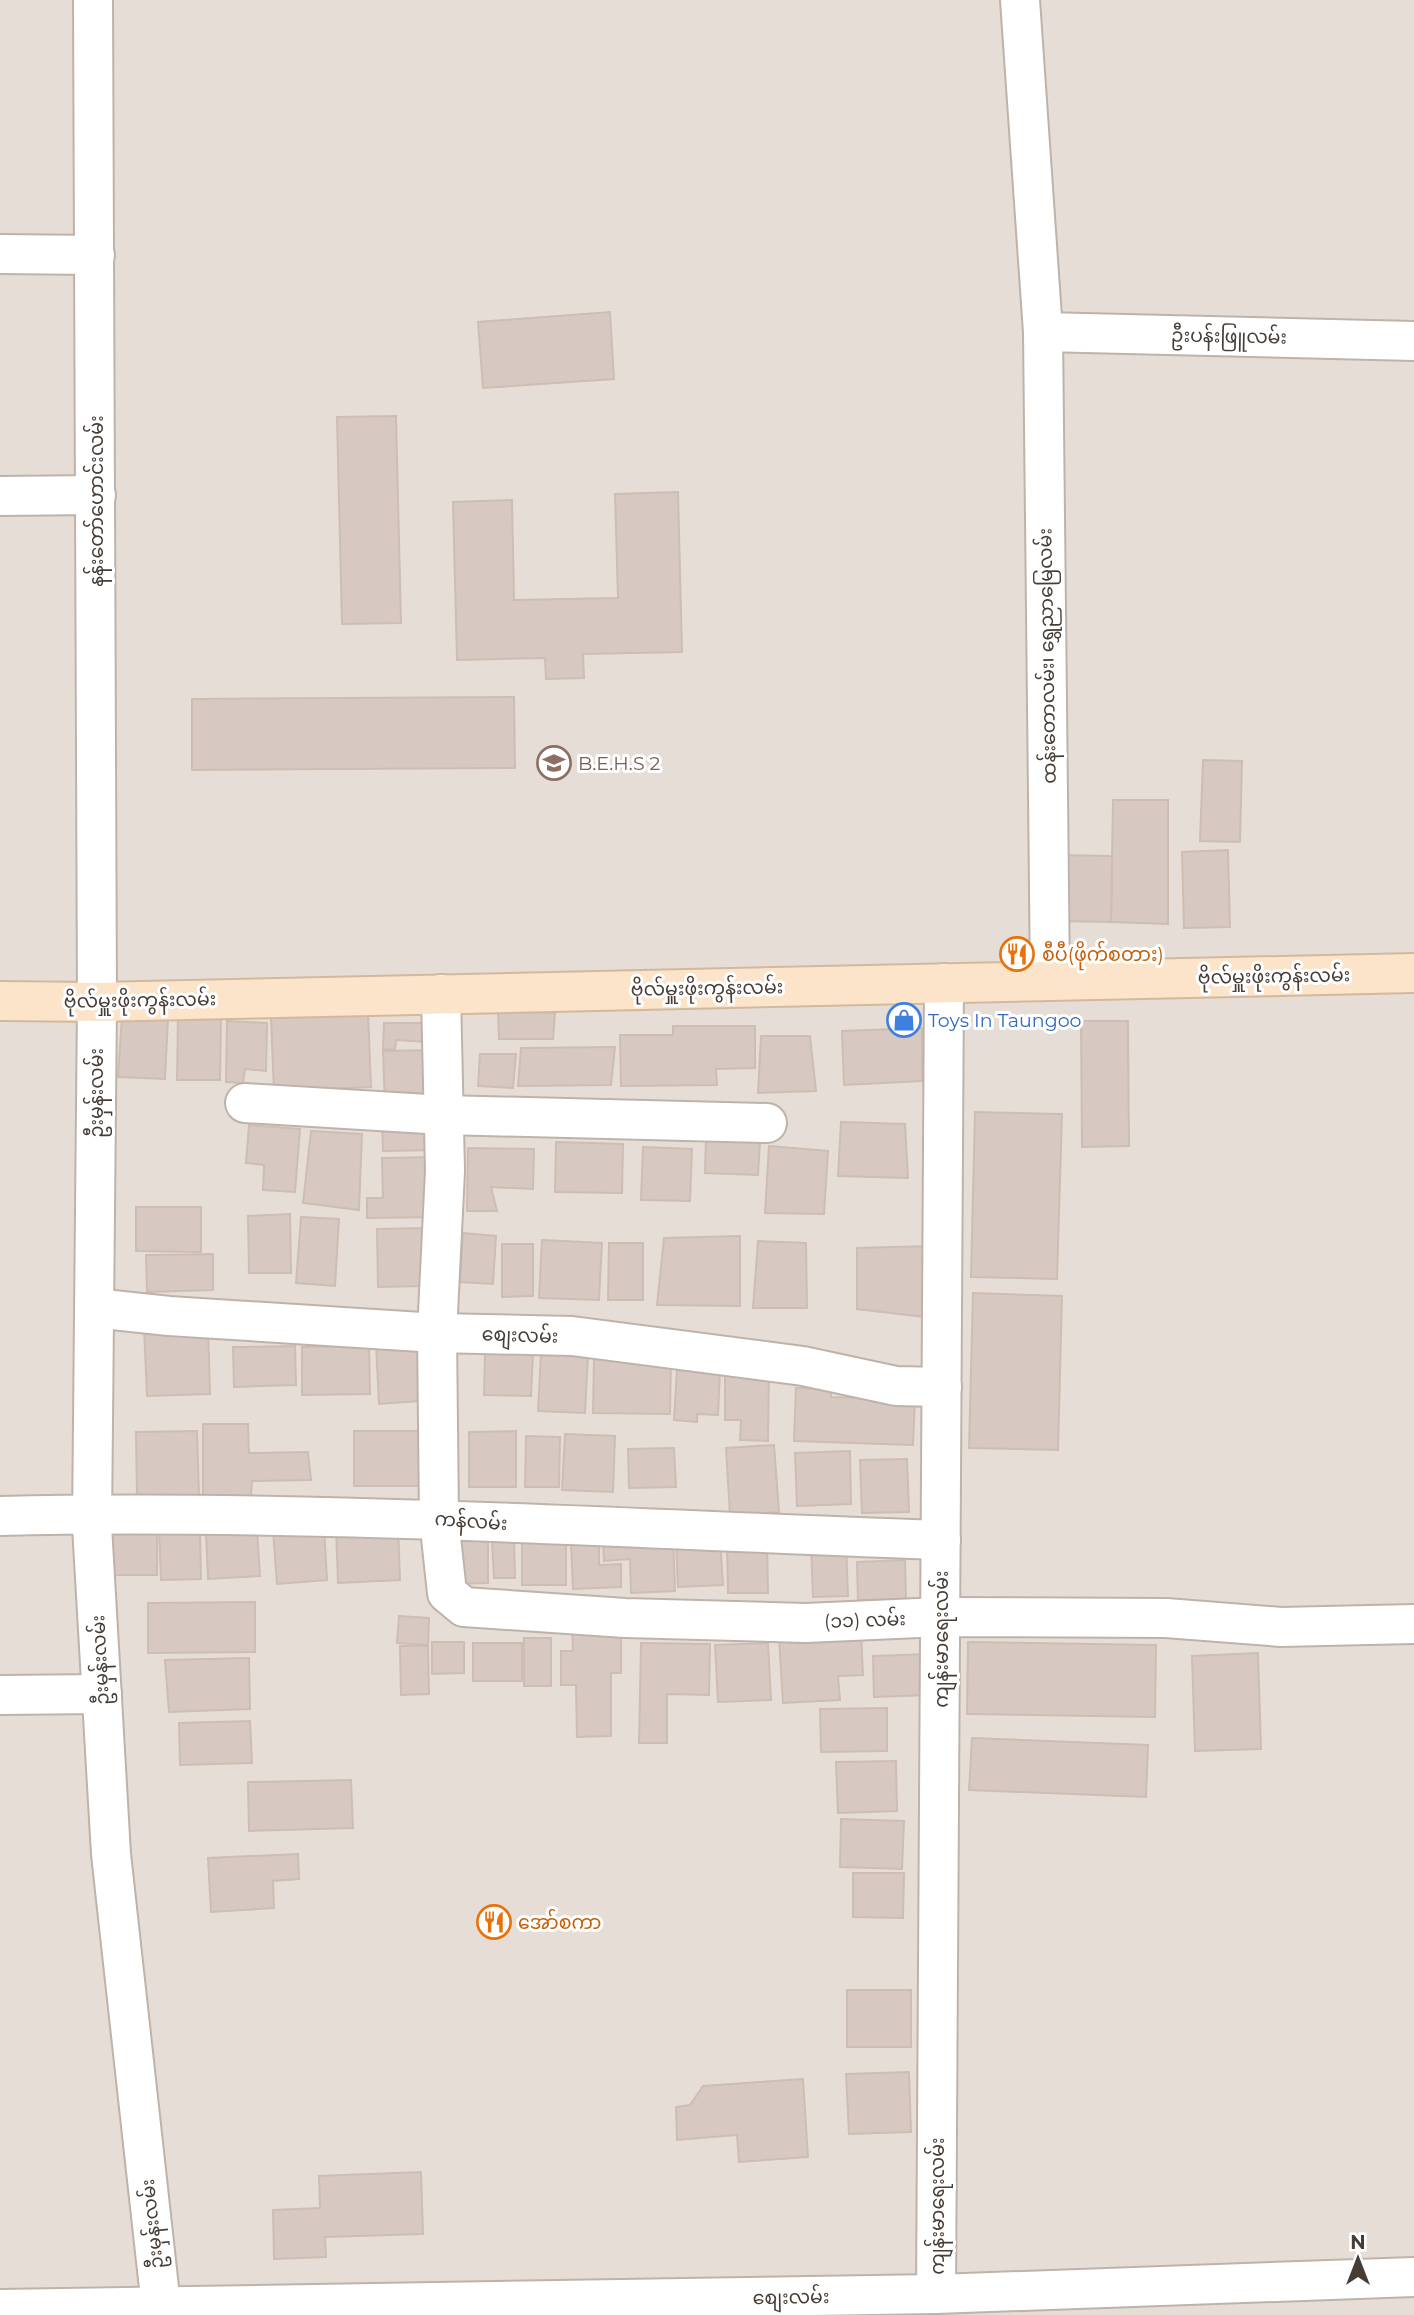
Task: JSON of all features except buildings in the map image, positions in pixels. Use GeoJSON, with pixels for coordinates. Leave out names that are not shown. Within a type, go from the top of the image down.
{"type":"FeatureCollection","features":[{"type":"Feature","properties":{"kind":"street","name":"နန်းတော်ဟောင်းလမ်း"},"geometry":{"type":"LineString","coordinates":[[93,0],[97,1002]]}},
{"type":"Feature","properties":{"kind":"street","name":"ထန်းတောလမ်း၊ ရွှေညာမြေလမ်း"},"geometry":{"type":"LineString","coordinates":[[1020,0],[1044,332],[1050,981]]}},
{"type":"Feature","properties":{"kind":"street"},"geometry":{"type":"LineString","coordinates":[[0,254],[95,255]]}},
{"type":"Feature","properties":{"kind":"street","name":"ဦးပန်းဖြူလမ်း"},"geometry":{"type":"LineString","coordinates":[[1044,332],[1414,341]]}},
{"type":"Feature","properties":{"kind":"street"},"geometry":{"type":"LineString","coordinates":[[0,496],[96,495]]}},
{"type":"Feature","properties":{"kind":"street","name":"ဗိုလ်မှူးဖိုးကွန်းလမ်း"},"geometry":{"type":"LineString","coordinates":[[0,1001],[97,1002],[1414,973]]}},
{"type":"Feature","properties":{"kind":"street","name":"ကျန်းမာရေးလမ်း"},"geometry":{"type":"LineString","coordinates":[[936,2294],[944,983]]}},
{"type":"Feature","properties":{"kind":"street"},"geometry":{"type":"LineString","coordinates":[[439,1519],[437,1333],[445,1171],[441,994]]}},
{"type":"Feature","properties":{"kind":"street","name":"ဦးမှန်းလမ်း"},"geometry":{"type":"LineString","coordinates":[[97,1002],[92,1514],[111,1854],[162,2312]]}},
{"type":"Feature","properties":{"kind":"street"},"geometry":{"type":"LineString","coordinates":[[245,1103],[444,1115],[767,1122]]}},
{"type":"Feature","properties":{"kind":"street","name":"စျေးလမ်း"},"geometry":{"type":"LineString","coordinates":[[94,1308],[169,1316],[437,1333],[572,1336],[754,1358],[896,1386],[942,1387]]}},
{"type":"Feature","properties":{"kind":"street","name":"ကန်လမ်း"},"geometry":{"type":"LineString","coordinates":[[0,1516],[92,1514],[439,1519],[942,1540]]}},
{"type":"Feature","properties":{"kind":"street","name":"(၁၁) လမ်း"},"geometry":{"type":"LineString","coordinates":[[439,1519],[447,1592],[464,1607],[625,1618],[806,1623],[941,1617],[1166,1618],[1281,1627],[1414,1624]]}},
{"type":"Feature","properties":{"kind":"street"},"geometry":{"type":"LineString","coordinates":[[0,1695],[102,1694]]}},
{"type":"Feature","properties":{"kind":"street","name":"စျေးလမ်း"},"geometry":{"type":"LineString","coordinates":[[0,2309],[162,2312],[936,2294],[1414,2277]]}},
{"type":"Feature","properties":{"kind":"shaded area"},"geometry":{"type":"Polygon","coordinates":[[[0,0],[1414,0],[1414,2315],[0,2315],[0,0]]]}},
{"type":"Feature","properties":{"kind":"place","name":"B.E.H.S 2"},"geometry":{"type":"Point","coordinates":[554,763]}},
{"type":"Feature","properties":{"kind":"place","name":"စီပီ(ဖိုက်စတား)"},"geometry":{"type":"Point","coordinates":[1017,954]}},
{"type":"Feature","properties":{"kind":"place","name":"Toys In Taungoo"},"geometry":{"type":"Point","coordinates":[904,1020]}},
{"type":"Feature","properties":{"kind":"place","name":"အော်စကာ"},"geometry":{"type":"Point","coordinates":[494,1922]}}]}
